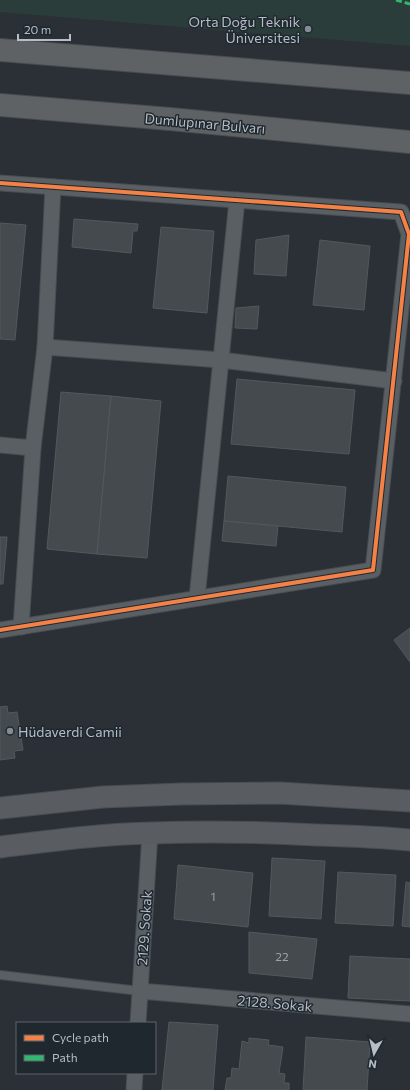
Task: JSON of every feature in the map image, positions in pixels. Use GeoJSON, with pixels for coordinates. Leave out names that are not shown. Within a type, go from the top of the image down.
{"type":"FeatureCollection","features":[{"type":"Feature","properties":{"kind":"highway"},"geometry":{"type":"LineString","coordinates":[[0,50],[410,83]]}},
{"type":"Feature","properties":{"kind":"highway","name":"Dumlupınar Bulvarı"},"geometry":{"type":"LineString","coordinates":[[0,105],[170,119],[410,142]]}},
{"type":"Feature","properties":{"kind":"street"},"geometry":{"type":"LineString","coordinates":[[0,183],[401,212],[406,219],[409,234],[373,570],[0,630]]}},
{"type":"Feature","properties":{"kind":"street"},"geometry":{"type":"LineString","coordinates":[[21,626],[34,448],[45,347],[53,187]]}},
{"type":"Feature","properties":{"kind":"street"},"geometry":{"type":"LineString","coordinates":[[197,598],[237,200]]}},
{"type":"Feature","properties":{"kind":"street"},"geometry":{"type":"LineString","coordinates":[[45,347],[221,360],[394,381]]}},
{"type":"Feature","properties":{"kind":"street"},"geometry":{"type":"LineString","coordinates":[[0,445],[34,448]]}},
{"type":"Feature","properties":{"kind":"street"},"geometry":{"type":"LineString","coordinates":[[0,808],[103,797],[181,794],[280,793],[410,801]]}},
{"type":"Feature","properties":{"kind":"street"},"geometry":{"type":"LineString","coordinates":[[0,846],[75,838],[150,833],[216,832],[284,833],[410,840]]}},
{"type":"Feature","properties":{"kind":"street","name":"2129. Sokak"},"geometry":{"type":"LineString","coordinates":[[138,1022],[150,833]]}},
{"type":"Feature","properties":{"kind":"street","name":"2128. Sokak"},"geometry":{"type":"LineString","coordinates":[[140,992],[410,1014]]}},
{"type":"Feature","properties":{"kind":"street"},"geometry":{"type":"LineString","coordinates":[[134,1090],[135,1074]]}},
{"type":"Feature","properties":{"kind":"lane"},"geometry":{"type":"LineString","coordinates":[[0,975],[140,992]]}},
{"type":"Feature","properties":{"kind":"shaded area","name":"Orta Doğu Teknik Üniversitesi"},"geometry":{"type":"Polygon","coordinates":[[[0,0],[410,0],[410,46],[0,12],[0,0]]]}},
{"type":"Feature","properties":{"kind":"building"},"geometry":{"type":"Polygon","coordinates":[[[74,219],[138,224],[137,231],[133,231],[131,253],[72,247],[74,219]]]}},
{"type":"Feature","properties":{"kind":"building"},"geometry":{"type":"Polygon","coordinates":[[[0,223],[26,225],[15,340],[0,339],[0,223]]]}},
{"type":"Feature","properties":{"kind":"building"},"geometry":{"type":"Polygon","coordinates":[[[161,227],[214,231],[207,313],[153,308],[161,227]]]}},
{"type":"Feature","properties":{"kind":"building"},"geometry":{"type":"Polygon","coordinates":[[[289,235],[286,276],[254,274],[256,240],[289,235]]]}},
{"type":"Feature","properties":{"kind":"building"},"geometry":{"type":"Polygon","coordinates":[[[320,240],[370,246],[364,310],[313,305],[320,240]]]}},
{"type":"Feature","properties":{"kind":"building"},"geometry":{"type":"Polygon","coordinates":[[[259,306],[257,329],[235,328],[236,308],[259,306]]]}},
{"type":"Feature","properties":{"kind":"building"},"geometry":{"type":"Polygon","coordinates":[[[237,379],[355,390],[349,454],[231,444],[237,379]]]}},
{"type":"Feature","properties":{"kind":"building"},"geometry":{"type":"Polygon","coordinates":[[[61,392],[111,396],[97,554],[47,549],[61,392]]]}},
{"type":"Feature","properties":{"kind":"building"},"geometry":{"type":"Polygon","coordinates":[[[111,396],[161,401],[147,558],[97,554],[111,396]]]}},
{"type":"Feature","properties":{"kind":"building"},"geometry":{"type":"Polygon","coordinates":[[[228,476],[346,487],[342,532],[224,521],[228,476]]]}},
{"type":"Feature","properties":{"kind":"building"},"geometry":{"type":"Polygon","coordinates":[[[224,521],[278,526],[276,546],[222,541],[224,521]]]}},
{"type":"Feature","properties":{"kind":"building"},"geometry":{"type":"Polygon","coordinates":[[[0,537],[7,537],[3,584],[0,584],[0,537]]]}},
{"type":"Feature","properties":{"kind":"building"},"geometry":{"type":"Polygon","coordinates":[[[410,628],[410,662],[394,640],[410,628]]]}},
{"type":"Feature","properties":{"kind":"building","name":"Hüdaverdi Camii"},"geometry":{"type":"Polygon","coordinates":[[[7,706],[8,713],[17,712],[23,750],[14,751],[15,758],[0,760],[0,707],[7,706]]]}},
{"type":"Feature","properties":{"kind":"building"},"geometry":{"type":"Polygon","coordinates":[[[272,858],[325,861],[321,919],[269,916],[272,858]]]}},
{"type":"Feature","properties":{"kind":"building"},"geometry":{"type":"Polygon","coordinates":[[[178,865],[253,873],[248,927],[174,919],[178,865]]]}},
{"type":"Feature","properties":{"kind":"building"},"geometry":{"type":"Polygon","coordinates":[[[338,872],[396,875],[393,926],[335,923],[338,872]]]}},
{"type":"Feature","properties":{"kind":"building"},"geometry":{"type":"Polygon","coordinates":[[[406,882],[410,883],[410,927],[402,926],[406,882]]]}},
{"type":"Feature","properties":{"kind":"building"},"geometry":{"type":"Polygon","coordinates":[[[249,932],[317,939],[312,979],[249,973],[249,932]]]}},
{"type":"Feature","properties":{"kind":"building"},"geometry":{"type":"Polygon","coordinates":[[[350,956],[410,959],[410,1001],[348,998],[350,956]]]}},
{"type":"Feature","properties":{"kind":"building"},"geometry":{"type":"Polygon","coordinates":[[[169,1022],[218,1025],[213,1090],[162,1090],[169,1022]]]}},
{"type":"Feature","properties":{"kind":"building"},"geometry":{"type":"Polygon","coordinates":[[[306,1037],[370,1042],[367,1090],[303,1090],[306,1037]]]}},
{"type":"Feature","properties":{"kind":"building"},"geometry":{"type":"Polygon","coordinates":[[[249,1038],[269,1040],[268,1045],[283,1047],[279,1073],[285,1074],[284,1083],[289,1083],[289,1090],[225,1090],[227,1078],[231,1078],[232,1068],[239,1069],[242,1041],[249,1043],[249,1038]]]}},
{"type":"Feature","properties":{"kind":"marked path"},"geometry":{"type":"LineString","coordinates":[[396,0],[410,4]]}},
{"type":"Feature","properties":{"kind":"cycle path"},"geometry":{"type":"LineString","coordinates":[[0,183],[401,212],[409,234],[373,570],[0,630]]}},
{"type":"Feature","properties":{"kind":"place","name":"Orta Doğu Teknik Üniversitesi"},"geometry":{"type":"Point","coordinates":[308,29]}},
{"type":"Feature","properties":{"kind":"place","name":"Hüdaverdi Camii"},"geometry":{"type":"Point","coordinates":[10,731]}}]}
